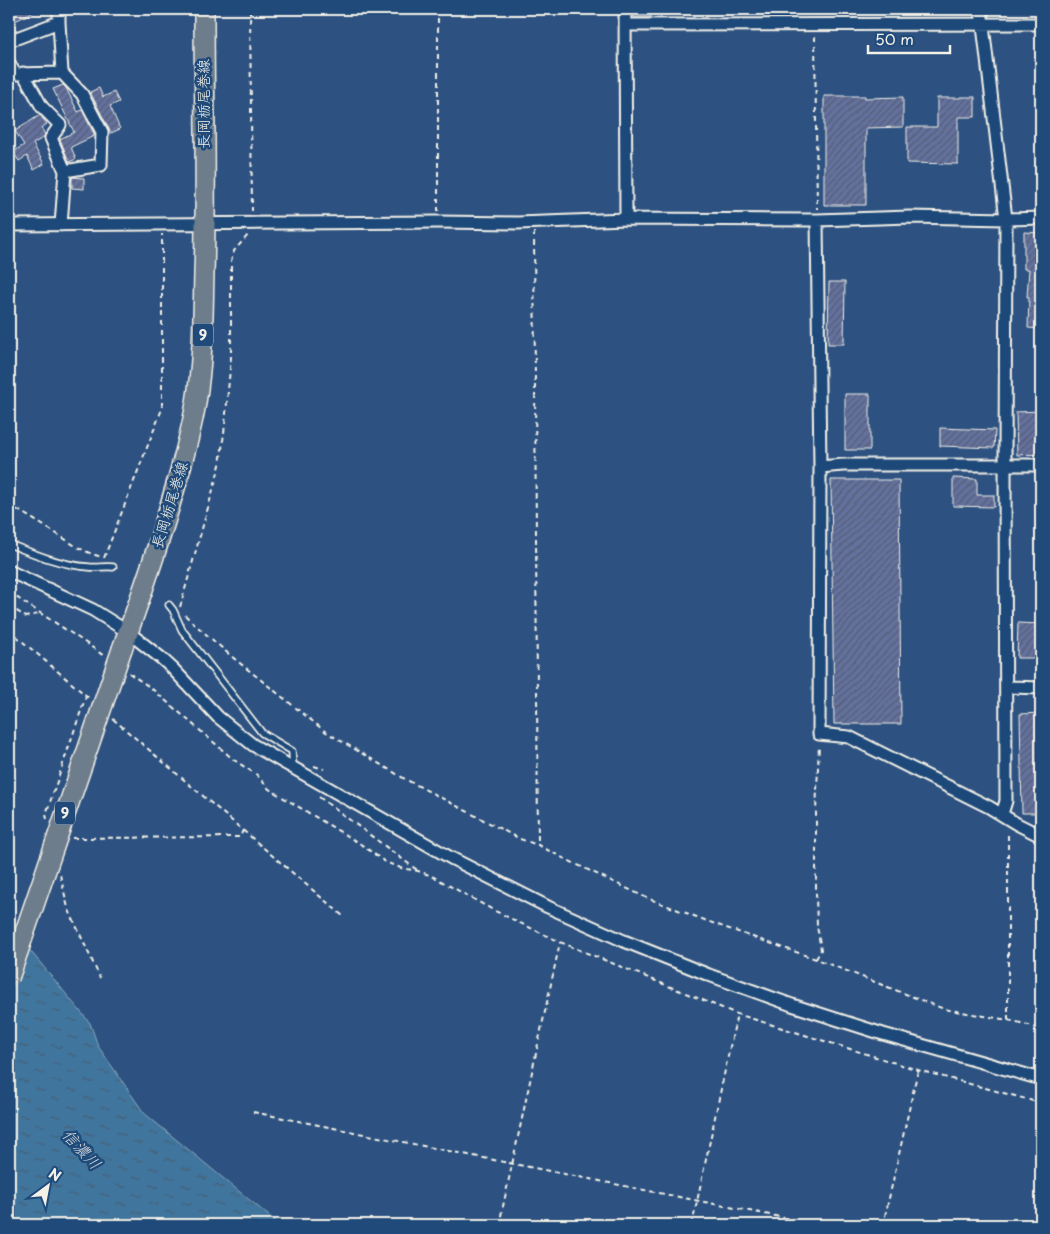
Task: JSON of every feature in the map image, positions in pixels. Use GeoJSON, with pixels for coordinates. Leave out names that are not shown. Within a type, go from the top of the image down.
{"type":"FeatureCollection","features":[{"type":"Feature","properties":{"kind":"main road","name":"長岡栃尾巻線"},"geometry":{"type":"LineString","coordinates":[[9,978],[160,538],[190,435],[202,355],[205,224],[204,9]]}},
{"type":"Feature","properties":{"kind":"street"},"geometry":{"type":"LineString","coordinates":[[59,9],[62,73],[82,94],[102,132],[101,165],[65,171]]}},
{"type":"Feature","properties":{"kind":"street"},"geometry":{"type":"LineString","coordinates":[[626,9],[626,219]]}},
{"type":"Feature","properties":{"kind":"street"},"geometry":{"type":"LineString","coordinates":[[981,9],[1006,219],[1006,801],[1002,814]]}},
{"type":"Feature","properties":{"kind":"street"},"geometry":{"type":"LineString","coordinates":[[9,41],[59,22]]}},
{"type":"Feature","properties":{"kind":"street"},"geometry":{"type":"LineString","coordinates":[[625,25],[1041,24]]}},
{"type":"Feature","properties":{"kind":"street"},"geometry":{"type":"LineString","coordinates":[[9,63],[15,74],[62,73]]}},
{"type":"Feature","properties":{"kind":"street"},"geometry":{"type":"LineString","coordinates":[[23,74],[42,107],[60,125],[50,138],[65,171],[62,225]]}},
{"type":"Feature","properties":{"kind":"street"},"geometry":{"type":"LineString","coordinates":[[9,225],[534,222],[626,219],[817,220],[910,217],[1041,218]]}},
{"type":"Feature","properties":{"kind":"street"},"geometry":{"type":"LineString","coordinates":[[817,220],[820,467],[819,734],[849,737],[989,806],[1017,824],[1041,836]]}},
{"type":"Feature","properties":{"kind":"street"},"geometry":{"type":"LineString","coordinates":[[820,467],[853,465],[1041,465]]}},
{"type":"Feature","properties":{"kind":"street"},"geometry":{"type":"LineString","coordinates":[[9,571],[93,610],[125,640],[167,663],[218,717],[253,745],[451,858],[548,907],[624,941],[709,975],[792,1005],[883,1034],[1041,1079]]}},
{"type":"Feature","properties":{"kind":"street"},"geometry":{"type":"LineString","coordinates":[[1006,687],[1041,688]]}},
{"type":"Feature","properties":{"kind":"lane"},"geometry":{"type":"LineString","coordinates":[[9,544],[60,562],[90,568],[113,567]]}},
{"type":"Feature","properties":{"kind":"lane"},"geometry":{"type":"LineString","coordinates":[[168,605],[173,610],[182,630],[262,733],[292,751],[293,768]]}},
{"type":"Feature","properties":{"kind":"path"},"geometry":{"type":"LineString","coordinates":[[180,609],[220,464],[231,357],[231,261],[234,251],[248,234],[252,224],[250,9]]}},
{"type":"Feature","properties":{"kind":"path"},"geometry":{"type":"LineString","coordinates":[[438,9],[438,222]]}},
{"type":"Feature","properties":{"kind":"path"},"geometry":{"type":"LineString","coordinates":[[815,25],[817,220]]}},
{"type":"Feature","properties":{"kind":"path"},"geometry":{"type":"LineString","coordinates":[[534,222],[538,845]]}},
{"type":"Feature","properties":{"kind":"path"},"geometry":{"type":"LineString","coordinates":[[104,566],[104,557],[162,409],[163,224]]}},
{"type":"Feature","properties":{"kind":"path"},"geometry":{"type":"LineString","coordinates":[[9,506],[94,556],[104,557]]}},
{"type":"Feature","properties":{"kind":"path"},"geometry":{"type":"LineString","coordinates":[[9,606],[26,617],[39,613]]}},
{"type":"Feature","properties":{"kind":"path"},"geometry":{"type":"LineString","coordinates":[[183,612],[230,656],[326,732],[414,783],[520,839],[538,845],[647,898],[816,959],[944,1009],[1008,1020],[1041,1028]]}},
{"type":"Feature","properties":{"kind":"path"},"geometry":{"type":"LineString","coordinates":[[9,630],[83,694]]}},
{"type":"Feature","properties":{"kind":"path"},"geometry":{"type":"LineString","coordinates":[[113,719],[343,916]]}},
{"type":"Feature","properties":{"kind":"path"},"geometry":{"type":"LineString","coordinates":[[816,959],[821,950],[817,926],[816,896],[816,812],[819,734]]}},
{"type":"Feature","properties":{"kind":"path"},"geometry":{"type":"LineString","coordinates":[[315,793],[418,871]]}},
{"type":"Feature","properties":{"kind":"path"},"geometry":{"type":"LineString","coordinates":[[71,838],[240,837],[243,830]]}},
{"type":"Feature","properties":{"kind":"path"},"geometry":{"type":"LineString","coordinates":[[1008,834],[1008,1020]]}},
{"type":"Feature","properties":{"kind":"path"},"geometry":{"type":"LineString","coordinates":[[499,1225],[560,942]]}},
{"type":"Feature","properties":{"kind":"path"},"geometry":{"type":"LineString","coordinates":[[692,1225],[737,1014]]}},
{"type":"Feature","properties":{"kind":"path"},"geometry":{"type":"LineString","coordinates":[[883,1225],[918,1070]]}},
{"type":"Feature","properties":{"kind":"path"},"geometry":{"type":"LineString","coordinates":[[253,1112],[820,1225]]}},
{"type":"Feature","properties":{"kind":"water","name":"信濃川"},"geometry":{"type":"Polygon","coordinates":[[[9,925],[90,1023],[98,1046],[144,1113],[280,1225],[9,1225],[9,925]]]}},
{"type":"Feature","properties":{"kind":"building"},"geometry":{"type":"Polygon","coordinates":[[[9,9],[39,9],[15,21],[9,9]]]}},
{"type":"Feature","properties":{"kind":"building"},"geometry":{"type":"Polygon","coordinates":[[[634,9],[651,9],[651,17],[633,17],[634,9]]]}},
{"type":"Feature","properties":{"kind":"building"},"geometry":{"type":"Polygon","coordinates":[[[63,85],[78,112],[82,110],[94,134],[94,136],[71,147],[76,159],[69,162],[60,139],[74,132],[53,89],[63,85]]]}},
{"type":"Feature","properties":{"kind":"building"},"geometry":{"type":"Polygon","coordinates":[[[99,88],[103,97],[114,92],[119,102],[110,106],[120,129],[111,133],[90,92],[99,88]]]}},
{"type":"Feature","properties":{"kind":"building"},"geometry":{"type":"Polygon","coordinates":[[[824,96],[903,97],[903,127],[866,128],[866,205],[824,205],[824,96]]]}},
{"type":"Feature","properties":{"kind":"building"},"geometry":{"type":"Polygon","coordinates":[[[975,97],[975,117],[958,117],[958,164],[907,163],[907,127],[937,127],[937,98],[975,97]]]}},
{"type":"Feature","properties":{"kind":"building"},"geometry":{"type":"Polygon","coordinates":[[[40,115],[47,124],[41,128],[45,134],[44,137],[33,144],[44,164],[34,170],[27,156],[19,161],[13,152],[24,145],[15,131],[40,115]]]}},
{"type":"Feature","properties":{"kind":"building"},"geometry":{"type":"Polygon","coordinates":[[[72,177],[84,178],[84,189],[72,188],[72,177]]]}},
{"type":"Feature","properties":{"kind":"building"},"geometry":{"type":"Polygon","coordinates":[[[1024,232],[1041,233],[1041,329],[1028,328],[1029,297],[1027,297],[1029,269],[1024,269],[1024,232]]]}},
{"type":"Feature","properties":{"kind":"building"},"geometry":{"type":"Polygon","coordinates":[[[829,282],[845,282],[844,344],[828,344],[829,282]]]}},
{"type":"Feature","properties":{"kind":"building"},"geometry":{"type":"Polygon","coordinates":[[[845,394],[870,394],[870,450],[845,450],[845,394]]]}},
{"type":"Feature","properties":{"kind":"building"},"geometry":{"type":"Polygon","coordinates":[[[1041,411],[1041,454],[1017,455],[1016,412],[1041,411]]]}},
{"type":"Feature","properties":{"kind":"building"},"geometry":{"type":"Polygon","coordinates":[[[940,428],[995,430],[994,448],[940,446],[940,428]]]}},
{"type":"Feature","properties":{"kind":"building"},"geometry":{"type":"Polygon","coordinates":[[[953,478],[977,479],[977,495],[994,495],[994,507],[953,506],[953,478]]]}},
{"type":"Feature","properties":{"kind":"building"},"geometry":{"type":"Polygon","coordinates":[[[831,480],[899,480],[901,724],[834,724],[831,480]]]}},
{"type":"Feature","properties":{"kind":"building"},"geometry":{"type":"Polygon","coordinates":[[[1018,623],[1041,624],[1041,658],[1017,658],[1018,623]]]}},
{"type":"Feature","properties":{"kind":"building"},"geometry":{"type":"Polygon","coordinates":[[[1041,713],[1041,813],[1022,813],[1020,714],[1041,713]]]}}]}
